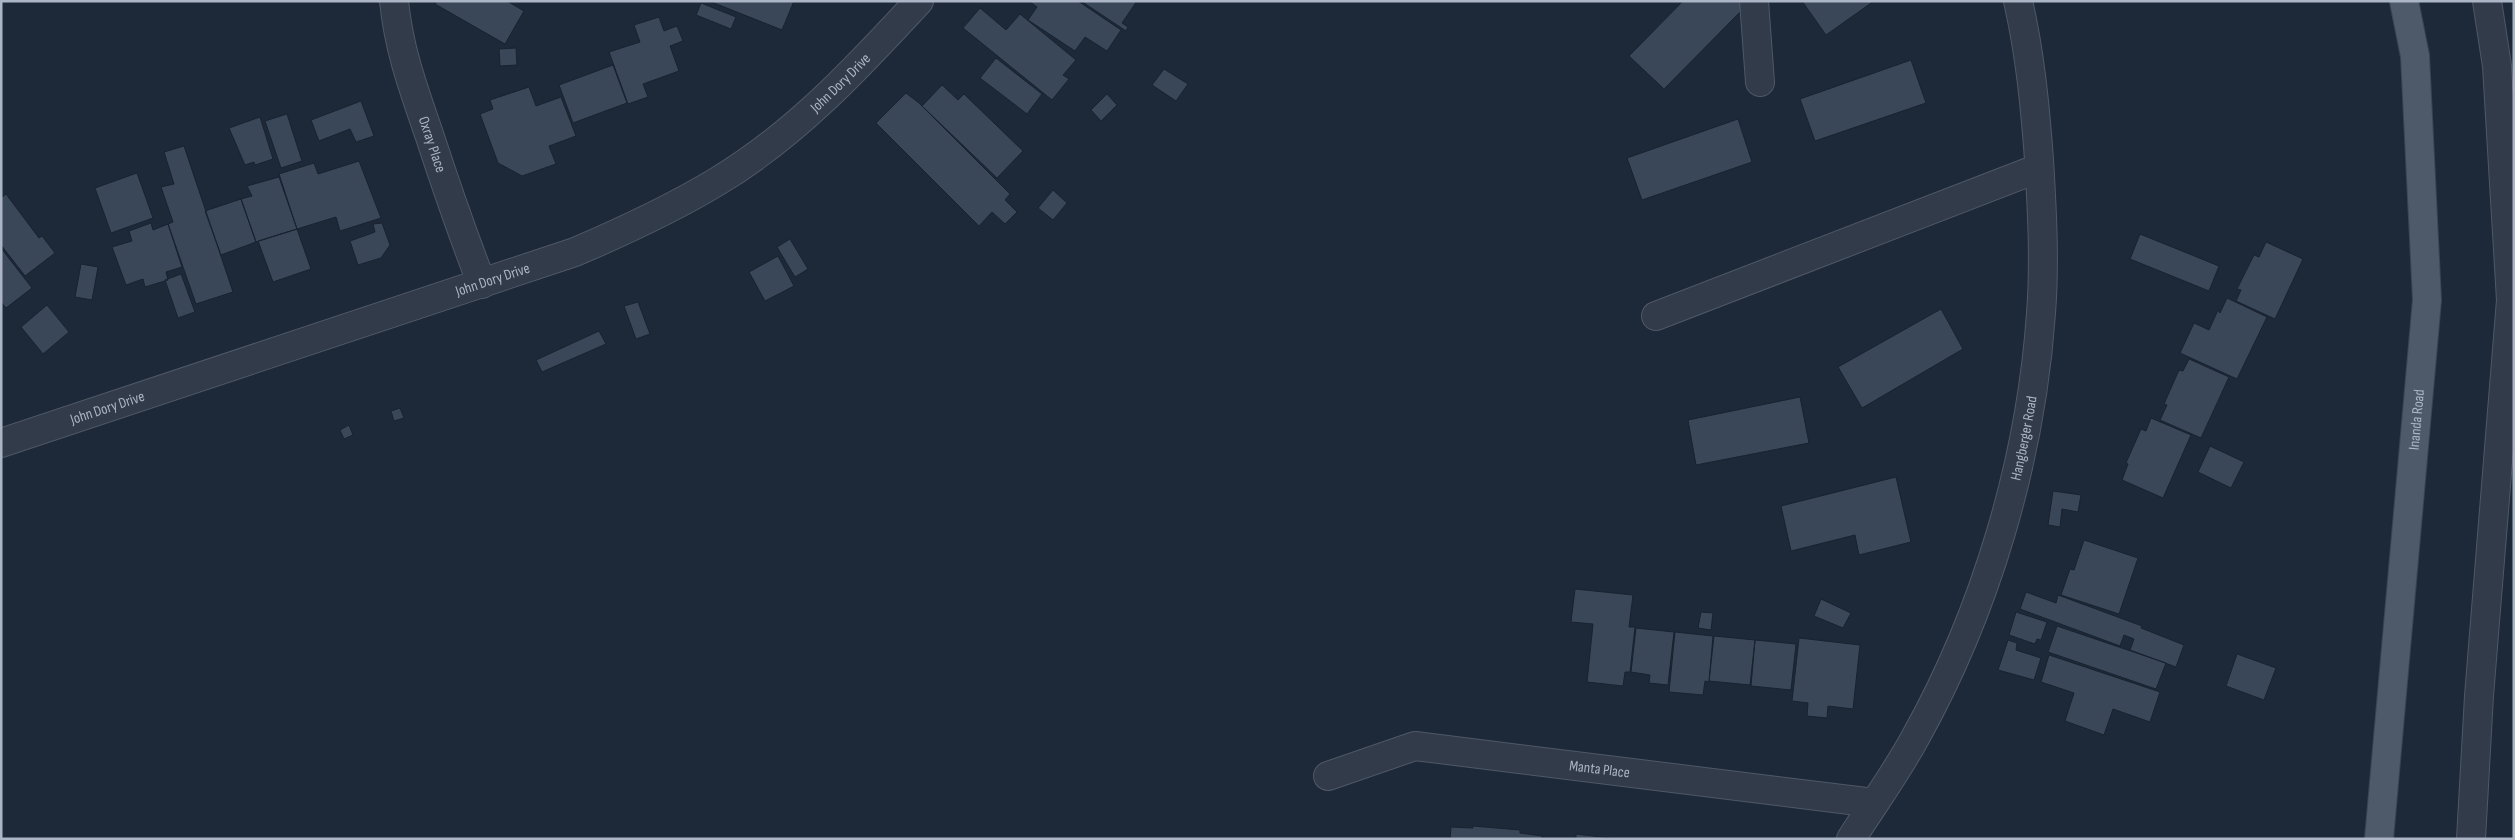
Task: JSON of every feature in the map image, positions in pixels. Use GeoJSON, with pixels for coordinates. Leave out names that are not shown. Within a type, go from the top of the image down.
{"type":"FeatureCollection","features":[{"type":"Feature","properties":{"kind":"main road","name":"Inanda Road"},"geometry":{"type":"LineString","coordinates":[[2379,839],[2427,300],[2415,56],[2404,1]]}},
{"type":"Feature","properties":{"kind":"street","name":"Oxray Place"},"geometry":{"type":"LineString","coordinates":[[394,1],[398,37],[412,85],[450,200],[482,284]]}},
{"type":"Feature","properties":{"kind":"street","name":"John Dory Drive"},"geometry":{"type":"LineString","coordinates":[[1,443],[575,252],[649,220],[720,181],[794,126],[856,70],[919,1]]}},
{"type":"Feature","properties":{"kind":"street"},"geometry":{"type":"LineString","coordinates":[[1754,1],[1760,82]]}},
{"type":"Feature","properties":{"kind":"street","name":"Hangberger Road"},"geometry":{"type":"LineString","coordinates":[[1851,839],[1915,739],[1952,665],[1984,584],[2010,504],[2029,407],[2041,314],[2043,214],[2024,29],[2018,1]]}},
{"type":"Feature","properties":{"kind":"street"},"geometry":{"type":"LineString","coordinates":[[2471,839],[2479,696],[2511,300],[2497,66],[2486,1]]}},
{"type":"Feature","properties":{"kind":"street"},"geometry":{"type":"LineString","coordinates":[[1656,316],[2039,168]]}},
{"type":"Feature","properties":{"kind":"street","name":"Manta Place"},"geometry":{"type":"LineString","coordinates":[[1328,776],[1415,746],[1874,803]]}},
{"type":"Feature","properties":{"kind":"building"},"geometry":{"type":"Polygon","coordinates":[[[437,1],[507,1],[524,11],[505,44],[435,4],[437,1]]]}},
{"type":"Feature","properties":{"kind":"building"},"geometry":{"type":"Polygon","coordinates":[[[709,1],[794,1],[782,30],[709,1]]]}},
{"type":"Feature","properties":{"kind":"building"},"geometry":{"type":"Polygon","coordinates":[[[1029,1],[1078,1],[1121,30],[1107,51],[1085,37],[1075,51],[1028,20],[1037,7],[1029,1]]]}},
{"type":"Feature","properties":{"kind":"building"},"geometry":{"type":"Polygon","coordinates":[[[1081,1],[1137,1],[1122,23],[1128,27],[1126,31],[1081,1]]]}},
{"type":"Feature","properties":{"kind":"building"},"geometry":{"type":"Polygon","coordinates":[[[1683,1],[1743,1],[1747,5],[1664,89],[1629,56],[1683,1]]]}},
{"type":"Feature","properties":{"kind":"building"},"geometry":{"type":"Polygon","coordinates":[[[1802,1],[1874,1],[1826,35],[1802,1]]]}},
{"type":"Feature","properties":{"kind":"building"},"geometry":{"type":"Polygon","coordinates":[[[701,3],[736,17],[731,29],[696,15],[701,3]]]}},
{"type":"Feature","properties":{"kind":"building"},"geometry":{"type":"Polygon","coordinates":[[[980,8],[1006,30],[1020,14],[1076,60],[1063,75],[1069,79],[1052,100],[963,28],[980,8]]]}},
{"type":"Feature","properties":{"kind":"building"},"geometry":{"type":"Polygon","coordinates":[[[659,17],[664,31],[677,26],[683,41],[670,46],[679,71],[643,84],[648,97],[628,104],[609,52],[640,42],[634,25],[659,17]]]}},
{"type":"Feature","properties":{"kind":"building"},"geometry":{"type":"Polygon","coordinates":[[[516,48],[517,65],[500,66],[499,49],[516,48]]]}},
{"type":"Feature","properties":{"kind":"building"},"geometry":{"type":"Polygon","coordinates":[[[996,58],[1042,94],[1027,114],[980,78],[996,58]]]}},
{"type":"Feature","properties":{"kind":"building"},"geometry":{"type":"Polygon","coordinates":[[[1911,60],[1926,103],[1815,141],[1800,99],[1911,60]]]}},
{"type":"Feature","properties":{"kind":"building"},"geometry":{"type":"Polygon","coordinates":[[[613,65],[627,103],[573,123],[559,85],[613,65]]]}},
{"type":"Feature","properties":{"kind":"building"},"geometry":{"type":"Polygon","coordinates":[[[1164,69],[1188,84],[1176,101],[1152,85],[1164,69]]]}},
{"type":"Feature","properties":{"kind":"building"},"geometry":{"type":"Polygon","coordinates":[[[942,85],[958,100],[964,94],[1023,151],[997,178],[922,106],[942,85]]]}},
{"type":"Feature","properties":{"kind":"building"},"geometry":{"type":"Polygon","coordinates":[[[529,87],[536,106],[561,97],[576,136],[549,146],[556,164],[522,176],[498,163],[480,114],[493,109],[490,100],[529,87]]]}},
{"type":"Feature","properties":{"kind":"building"},"geometry":{"type":"Polygon","coordinates":[[[906,93],[919,103],[1010,194],[1005,200],[1017,212],[1005,224],[992,212],[979,226],[876,123],[906,93]]]}},
{"type":"Feature","properties":{"kind":"building"},"geometry":{"type":"Polygon","coordinates":[[[1107,94],[1117,105],[1101,121],[1091,110],[1107,94]]]}},
{"type":"Feature","properties":{"kind":"building"},"geometry":{"type":"Polygon","coordinates":[[[361,101],[374,136],[356,142],[350,129],[319,141],[311,120],[361,101]]]}},
{"type":"Feature","properties":{"kind":"building"},"geometry":{"type":"Polygon","coordinates":[[[287,114],[302,161],[281,168],[265,121],[287,114]]]}},
{"type":"Feature","properties":{"kind":"building"},"geometry":{"type":"Polygon","coordinates":[[[260,117],[273,159],[255,165],[254,162],[245,165],[229,128],[260,117]]]}},
{"type":"Feature","properties":{"kind":"building"},"geometry":{"type":"Polygon","coordinates":[[[1738,119],[1752,162],[1642,200],[1627,158],[1738,119]]]}},
{"type":"Feature","properties":{"kind":"building"},"geometry":{"type":"Polygon","coordinates":[[[184,146],[233,292],[196,304],[168,224],[173,222],[161,187],[174,184],[164,152],[184,146]]]}},
{"type":"Feature","properties":{"kind":"building"},"geometry":{"type":"Polygon","coordinates":[[[359,161],[381,218],[340,231],[336,217],[297,229],[279,174],[314,163],[318,174],[359,161]]]}},
{"type":"Feature","properties":{"kind":"building"},"geometry":{"type":"Polygon","coordinates":[[[137,173],[153,218],[111,233],[95,188],[137,173]]]}},
{"type":"Feature","properties":{"kind":"building"},"geometry":{"type":"Polygon","coordinates":[[[279,177],[297,229],[256,242],[241,199],[252,196],[247,186],[279,177]]]}},
{"type":"Feature","properties":{"kind":"building"},"geometry":{"type":"Polygon","coordinates":[[[1053,190],[1067,203],[1053,220],[1038,208],[1053,190]]]}},
{"type":"Feature","properties":{"kind":"building"},"geometry":{"type":"Polygon","coordinates":[[[6,194],[39,238],[42,236],[55,253],[25,276],[1,245],[1,198],[6,194]]]}},
{"type":"Feature","properties":{"kind":"building"},"geometry":{"type":"Polygon","coordinates":[[[241,199],[256,242],[221,255],[205,211],[241,199]]]}},
{"type":"Feature","properties":{"kind":"building"},"geometry":{"type":"Polygon","coordinates":[[[151,223],[153,230],[168,224],[182,267],[166,272],[168,280],[145,287],[143,279],[126,285],[112,247],[132,241],[129,231],[151,223]]]}},
{"type":"Feature","properties":{"kind":"building"},"geometry":{"type":"Polygon","coordinates":[[[382,223],[390,245],[381,258],[358,265],[350,241],[375,232],[373,224],[382,223]]]}},
{"type":"Feature","properties":{"kind":"building"},"geometry":{"type":"Polygon","coordinates":[[[297,229],[311,269],[273,282],[258,241],[297,229]]]}},
{"type":"Feature","properties":{"kind":"building"},"geometry":{"type":"Polygon","coordinates":[[[2140,234],[2219,266],[2209,291],[2130,259],[2140,234]]]}},
{"type":"Feature","properties":{"kind":"building"},"geometry":{"type":"Polygon","coordinates":[[[790,239],[808,269],[795,277],[777,247],[790,239]]]}},
{"type":"Feature","properties":{"kind":"building"},"geometry":{"type":"Polygon","coordinates":[[[2266,242],[2303,259],[2275,319],[2236,301],[2241,290],[2237,289],[2254,255],[2259,257],[2266,242]]]}},
{"type":"Feature","properties":{"kind":"building"},"geometry":{"type":"Polygon","coordinates":[[[1,248],[32,288],[6,308],[1,302],[1,248]]]}},
{"type":"Feature","properties":{"kind":"building"},"geometry":{"type":"Polygon","coordinates":[[[778,256],[794,286],[765,301],[749,272],[778,256]]]}},
{"type":"Feature","properties":{"kind":"building"},"geometry":{"type":"Polygon","coordinates":[[[81,264],[98,267],[92,300],[75,297],[81,264]]]}},
{"type":"Feature","properties":{"kind":"building"},"geometry":{"type":"Polygon","coordinates":[[[181,274],[195,312],[178,318],[165,280],[181,274]]]}},
{"type":"Feature","properties":{"kind":"building"},"geometry":{"type":"Polygon","coordinates":[[[2227,298],[2267,317],[2237,379],[2180,353],[2194,323],[2209,330],[2218,310],[2220,313],[2227,298]]]}},
{"type":"Feature","properties":{"kind":"building"},"geometry":{"type":"Polygon","coordinates":[[[638,302],[650,334],[636,339],[624,306],[638,302]]]}},
{"type":"Feature","properties":{"kind":"building"},"geometry":{"type":"Polygon","coordinates":[[[47,305],[69,332],[43,354],[21,327],[47,305]]]}},
{"type":"Feature","properties":{"kind":"building"},"geometry":{"type":"Polygon","coordinates":[[[1941,309],[1963,349],[1862,408],[1838,367],[1941,309]]]}},
{"type":"Feature","properties":{"kind":"building"},"geometry":{"type":"Polygon","coordinates":[[[599,331],[606,344],[542,372],[536,360],[599,331]]]}},
{"type":"Feature","properties":{"kind":"building"},"geometry":{"type":"Polygon","coordinates":[[[2189,359],[2229,377],[2201,438],[2160,420],[2167,405],[2164,404],[2179,370],[2183,371],[2189,359]]]}},
{"type":"Feature","properties":{"kind":"building"},"geometry":{"type":"Polygon","coordinates":[[[1800,397],[1809,443],[1696,465],[1688,420],[1800,397]]]}},
{"type":"Feature","properties":{"kind":"building"},"geometry":{"type":"Polygon","coordinates":[[[400,408],[404,418],[394,421],[391,411],[400,408]]]}},
{"type":"Feature","properties":{"kind":"building"},"geometry":{"type":"Polygon","coordinates":[[[2151,418],[2191,435],[2163,498],[2122,480],[2128,464],[2126,463],[2141,429],[2146,431],[2151,418]]]}},
{"type":"Feature","properties":{"kind":"building"},"geometry":{"type":"Polygon","coordinates":[[[349,425],[353,435],[344,439],[340,430],[349,425]]]}},
{"type":"Feature","properties":{"kind":"building"},"geometry":{"type":"Polygon","coordinates":[[[2210,446],[2244,462],[2231,488],[2198,472],[2210,446]]]}},
{"type":"Feature","properties":{"kind":"building"},"geometry":{"type":"Polygon","coordinates":[[[1896,477],[1911,542],[1859,555],[1855,535],[1791,551],[1781,506],[1896,477]]]}},
{"type":"Feature","properties":{"kind":"building"},"geometry":{"type":"Polygon","coordinates":[[[2053,491],[2081,495],[2078,512],[2062,509],[2060,527],[2048,525],[2053,491]]]}},
{"type":"Feature","properties":{"kind":"building"},"geometry":{"type":"Polygon","coordinates":[[[2084,540],[2138,558],[2119,614],[2061,595],[2070,569],[2074,570],[2084,540]]]}},
{"type":"Feature","properties":{"kind":"building"},"geometry":{"type":"Polygon","coordinates":[[[1575,589],[1633,595],[1629,627],[1635,627],[1630,672],[1625,672],[1623,686],[1587,682],[1593,624],[1571,622],[1575,589]]]}},
{"type":"Feature","properties":{"kind":"building"},"geometry":{"type":"Polygon","coordinates":[[[2026,592],[2056,603],[2058,595],[2142,626],[2141,628],[2184,645],[2176,667],[2130,650],[2134,639],[2124,635],[2120,646],[2020,609],[2026,592]]]}},
{"type":"Feature","properties":{"kind":"building"},"geometry":{"type":"Polygon","coordinates":[[[1821,599],[1851,613],[1843,628],[1814,616],[1821,599]]]}},
{"type":"Feature","properties":{"kind":"building"},"geometry":{"type":"Polygon","coordinates":[[[1701,612],[1713,613],[1711,630],[1698,628],[1701,612]]]}},
{"type":"Feature","properties":{"kind":"building"},"geometry":{"type":"Polygon","coordinates":[[[2016,612],[2047,622],[2041,640],[2037,639],[2035,644],[2009,635],[2016,612]]]}},
{"type":"Feature","properties":{"kind":"building"},"geometry":{"type":"Polygon","coordinates":[[[2057,626],[2166,663],[2156,689],[2048,652],[2057,626]]]}},
{"type":"Feature","properties":{"kind":"building"},"geometry":{"type":"Polygon","coordinates":[[[1636,628],[1674,632],[1668,685],[1649,683],[1650,675],[1631,672],[1636,628]]]}},
{"type":"Feature","properties":{"kind":"building"},"geometry":{"type":"Polygon","coordinates":[[[1675,632],[1713,636],[1709,682],[1705,681],[1703,695],[1669,692],[1675,632]]]}},
{"type":"Feature","properties":{"kind":"building"},"geometry":{"type":"Polygon","coordinates":[[[1714,636],[1755,640],[1750,685],[1709,681],[1714,636]]]}},
{"type":"Feature","properties":{"kind":"building"},"geometry":{"type":"Polygon","coordinates":[[[1799,638],[1860,645],[1853,709],[1828,706],[1827,718],[1807,716],[1808,703],[1792,701],[1799,638]]]}},
{"type":"Feature","properties":{"kind":"building"},"geometry":{"type":"Polygon","coordinates":[[[1755,640],[1796,644],[1791,690],[1751,686],[1755,640]]]}},
{"type":"Feature","properties":{"kind":"building"},"geometry":{"type":"Polygon","coordinates":[[[2008,640],[2017,643],[2016,650],[2041,658],[2034,680],[1998,670],[2008,640]]]}},
{"type":"Feature","properties":{"kind":"building"},"geometry":{"type":"Polygon","coordinates":[[[2237,654],[2276,668],[2264,700],[2226,686],[2237,654]]]}},
{"type":"Feature","properties":{"kind":"building"},"geometry":{"type":"Polygon","coordinates":[[[2049,655],[2160,692],[2150,722],[2113,709],[2104,735],[2065,721],[2074,693],[2041,682],[2049,655]]]}},
{"type":"Feature","properties":{"kind":"building"},"geometry":{"type":"Polygon","coordinates":[[[1473,826],[1520,830],[1520,833],[1542,836],[1542,839],[1450,839],[1451,827],[1473,828],[1473,826]]]}},
{"type":"Feature","properties":{"kind":"building"},"geometry":{"type":"Polygon","coordinates":[[[1576,834],[1618,839],[1576,839],[1576,834]]]}}]}
